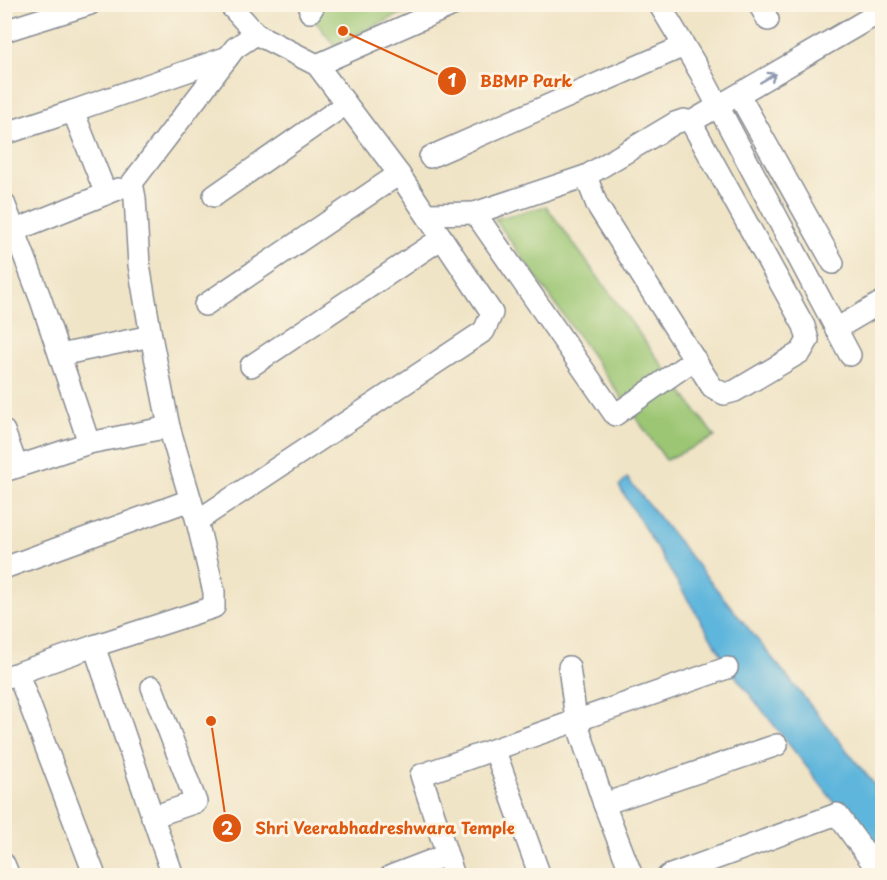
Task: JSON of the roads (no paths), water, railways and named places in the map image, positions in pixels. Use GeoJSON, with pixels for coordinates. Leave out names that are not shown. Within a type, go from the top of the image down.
{"type":"FeatureCollection","features":[{"type":"Feature","properties":{"kind":"street"},"geometry":{"type":"LineString","coordinates":[[4,32],[90,4]]}},
{"type":"Feature","properties":{"kind":"street"},"geometry":{"type":"LineString","coordinates":[[197,521],[484,331],[492,313],[399,174],[317,65],[256,34],[229,4]]}},
{"type":"Feature","properties":{"kind":"street"},"geometry":{"type":"LineString","coordinates":[[317,65],[455,4]]}},
{"type":"Feature","properties":{"kind":"street"},"geometry":{"type":"LineString","coordinates":[[659,4],[718,107],[850,354]]}},
{"type":"Feature","properties":{"kind":"street"},"geometry":{"type":"LineString","coordinates":[[426,214],[475,213],[586,176],[675,123],[684,120],[691,122],[718,107],[882,11]]}},
{"type":"Feature","properties":{"kind":"street"},"geometry":{"type":"LineString","coordinates":[[16,231],[132,183],[235,48],[256,34]]}},
{"type":"Feature","properties":{"kind":"street"},"geometry":{"type":"LineString","coordinates":[[430,157],[684,46]]}},
{"type":"Feature","properties":{"kind":"street"},"geometry":{"type":"LineString","coordinates":[[4,134],[228,57]]}},
{"type":"Feature","properties":{"kind":"street"},"geometry":{"type":"LineString","coordinates":[[739,95],[833,263]]}},
{"type":"Feature","properties":{"kind":"street"},"geometry":{"type":"LineString","coordinates":[[214,196],[346,104]]}},
{"type":"Feature","properties":{"kind":"street"},"geometry":{"type":"LineString","coordinates":[[73,111],[106,194]]}},
{"type":"Feature","properties":{"kind":"street"},"geometry":{"type":"LineString","coordinates":[[586,176],[597,205],[712,387],[724,394],[735,391],[801,352],[808,340],[804,326],[691,122]]}},
{"type":"Feature","properties":{"kind":"street"},"geometry":{"type":"LineString","coordinates":[[205,305],[399,174]]}},
{"type":"Feature","properties":{"kind":"street"},"geometry":{"type":"LineString","coordinates":[[95,876],[11,676],[214,607],[214,592],[197,521],[169,427],[151,336],[139,265],[132,183]]}},
{"type":"Feature","properties":{"kind":"street"},"geometry":{"type":"LineString","coordinates":[[4,203],[60,355],[89,443]]}},
{"type":"Feature","properties":{"kind":"street"},"geometry":{"type":"LineString","coordinates":[[475,213],[615,415],[695,359]]}},
{"type":"Feature","properties":{"kind":"street"},"geometry":{"type":"LineString","coordinates":[[251,366],[442,238]]}},
{"type":"Feature","properties":{"kind":"street"},"geometry":{"type":"LineString","coordinates":[[836,328],[882,302]]}},
{"type":"Feature","properties":{"kind":"street"},"geometry":{"type":"LineString","coordinates":[[60,355],[151,336]]}},
{"type":"Feature","properties":{"kind":"street"},"geometry":{"type":"LineString","coordinates":[[4,431],[11,469],[89,443],[169,427]]}},
{"type":"Feature","properties":{"kind":"street"},"geometry":{"type":"LineString","coordinates":[[4,568],[190,500]]}},
{"type":"Feature","properties":{"kind":"street"},"geometry":{"type":"LineString","coordinates":[[94,646],[173,876]]}},
{"type":"Feature","properties":{"kind":"street"},"geometry":{"type":"LineString","coordinates":[[569,667],[576,720],[604,804],[632,876]]}},
{"type":"Feature","properties":{"kind":"street"},"geometry":{"type":"LineString","coordinates":[[454,876],[421,775],[727,668]]}},
{"type":"Feature","properties":{"kind":"street"},"geometry":{"type":"LineString","coordinates":[[152,687],[196,802],[152,817]]}},
{"type":"Feature","properties":{"kind":"street"},"geometry":{"type":"LineString","coordinates":[[604,804],[777,746]]}},
{"type":"Feature","properties":{"kind":"street"},"geometry":{"type":"LineString","coordinates":[[495,751],[540,876]]}},
{"type":"Feature","properties":{"kind":"street"},"geometry":{"type":"LineString","coordinates":[[668,876],[837,814],[882,876]]}},
{"type":"Feature","properties":{"kind":"street"},"geometry":{"type":"LineString","coordinates":[[391,876],[446,855]]}},
{"type":"Feature","properties":{"kind":"street"},"geometry":{"type":"LineString","coordinates":[[4,864],[9,876]]}},
{"type":"Feature","properties":{"kind":"water"},"geometry":{"type":"Polygon","coordinates":[[[627,478],[882,794],[882,863],[730,669],[619,486],[627,478]]]}},
{"type":"Feature","properties":{"kind":"place","name":"BBMP Park"},"geometry":{"type":"Point","coordinates":[343,31]}},
{"type":"Feature","properties":{"kind":"place","name":"Shri Veerabhadreshwara Temple"},"geometry":{"type":"Point","coordinates":[211,721]}}]}
